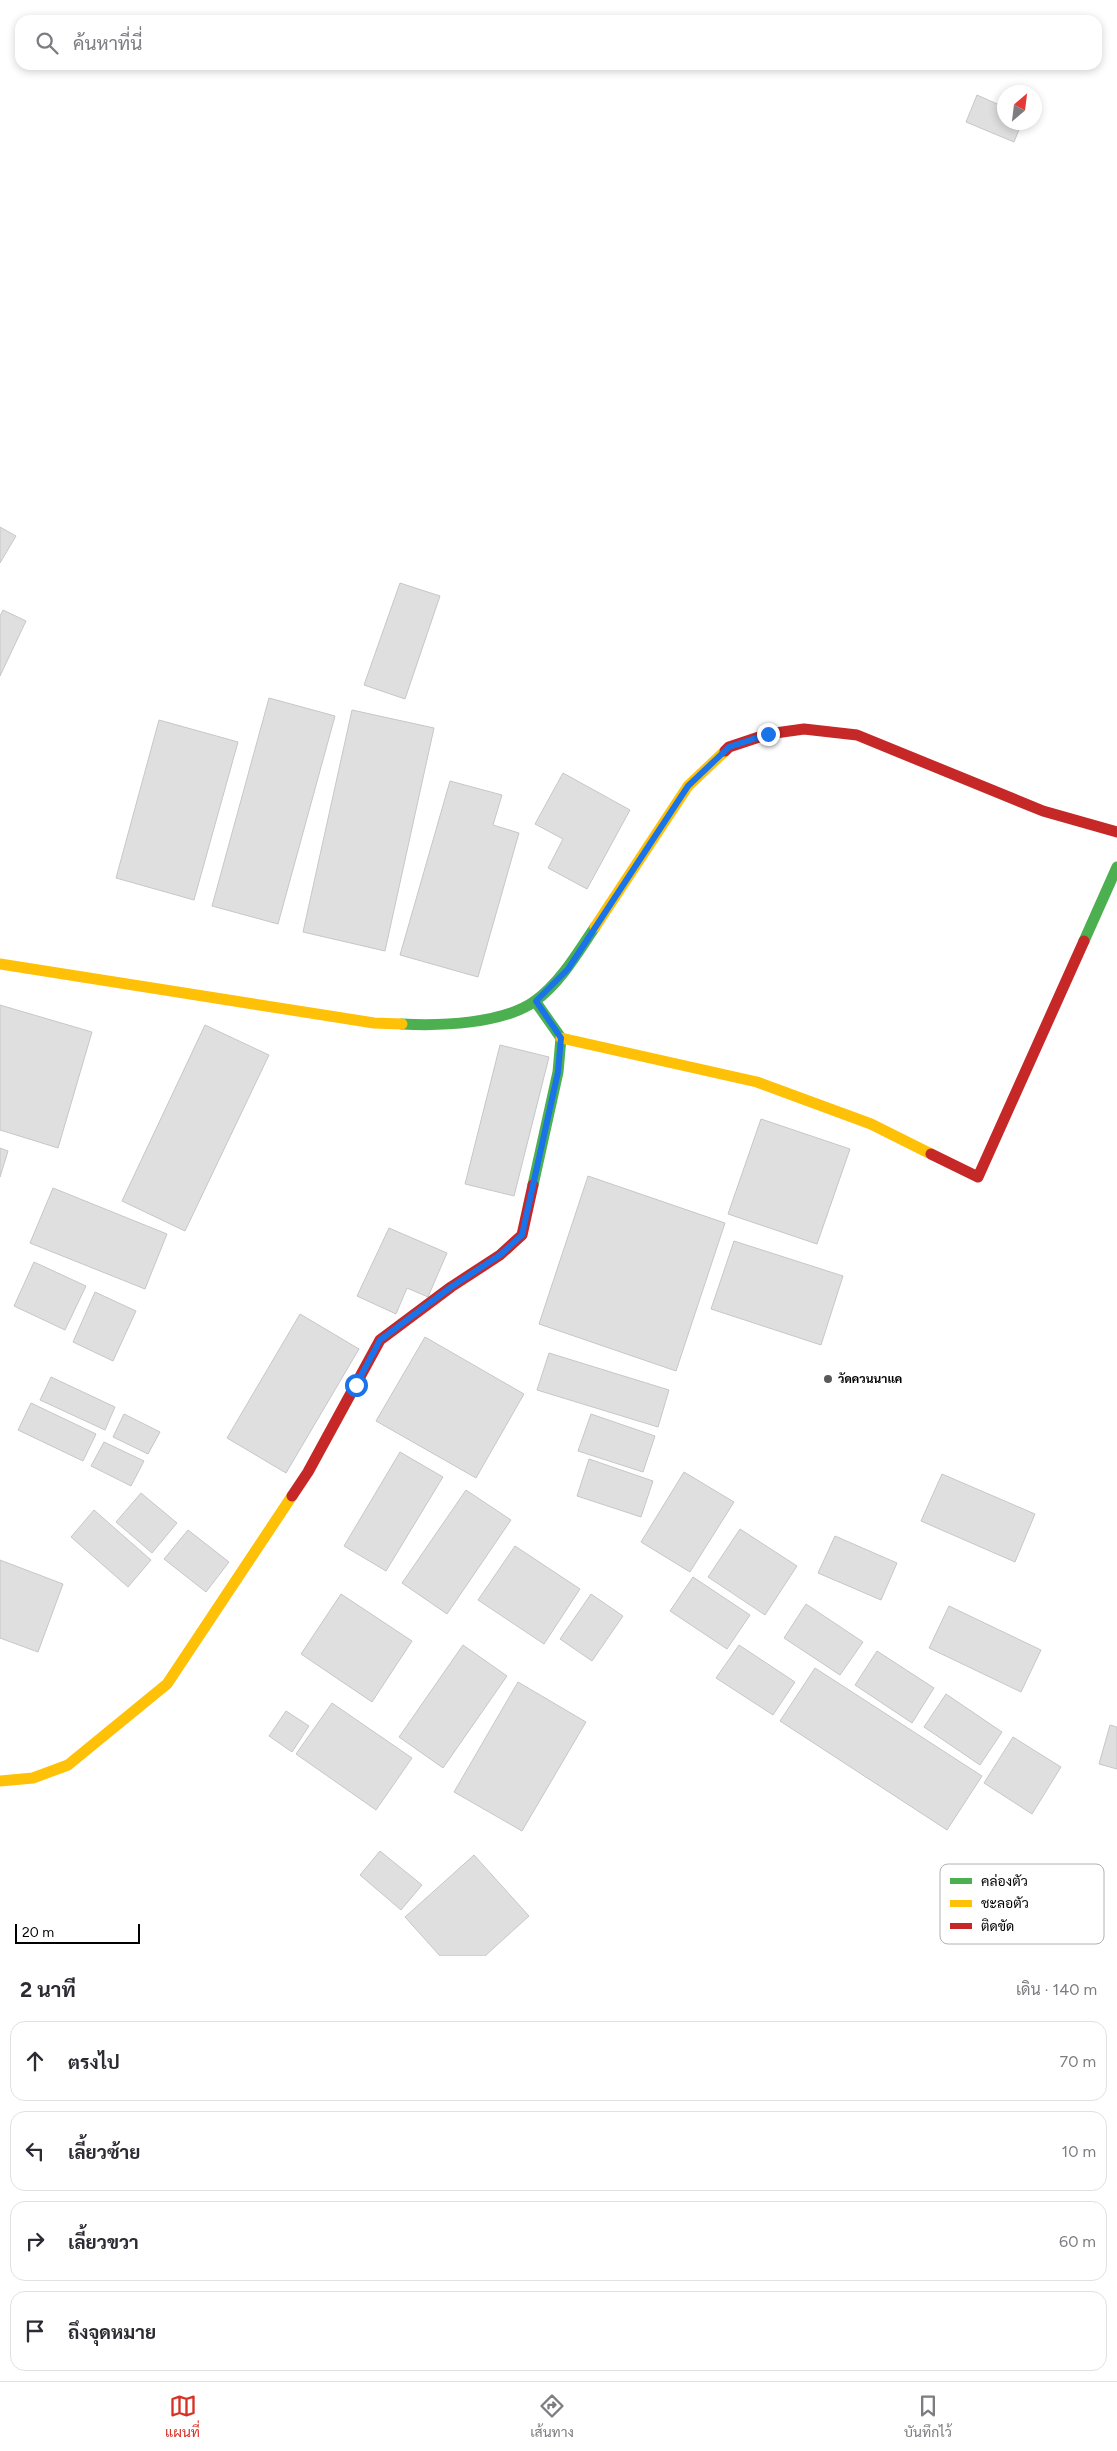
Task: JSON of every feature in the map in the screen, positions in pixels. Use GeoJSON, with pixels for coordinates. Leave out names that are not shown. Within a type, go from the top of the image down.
{"type":"FeatureCollection","features":[{"type":"Feature","properties":{"kind":"street"},"geometry":{"type":"LineString","coordinates":[[0,964],[208,995],[374,1024],[442,1026],[503,1015],[536,1001],[568,969],[688,786],[729,747],[768,734],[804,729],[857,735],[1043,811],[1117,832]]}},
{"type":"Feature","properties":{"kind":"street"},"geometry":{"type":"LineString","coordinates":[[561,1038],[757,1082],[871,1124],[978,1178],[1117,867]]}},
{"type":"Feature","properties":{"kind":"street"},"geometry":{"type":"LineString","coordinates":[[0,1781],[34,1778],[68,1765],[167,1684],[308,1472],[380,1340],[451,1287],[500,1255],[522,1235],[558,1072],[561,1038],[536,1001]]}},
{"type":"Feature","properties":{"kind":"building"},"geometry":{"type":"Polygon","coordinates":[[[977,95],[997,104],[997,130],[1019,130],[1014,142],[966,122],[977,95]]]}},
{"type":"Feature","properties":{"kind":"building"},"geometry":{"type":"Polygon","coordinates":[[[0,527],[16,536],[0,563],[0,527]]]}},
{"type":"Feature","properties":{"kind":"building"},"geometry":{"type":"Polygon","coordinates":[[[400,583],[440,596],[405,699],[364,685],[400,583]]]}},
{"type":"Feature","properties":{"kind":"building"},"geometry":{"type":"Polygon","coordinates":[[[3,610],[26,621],[0,676],[0,616],[3,610]]]}},
{"type":"Feature","properties":{"kind":"building"},"geometry":{"type":"Polygon","coordinates":[[[269,698],[335,716],[278,924],[212,906],[269,698]]]}},
{"type":"Feature","properties":{"kind":"building"},"geometry":{"type":"Polygon","coordinates":[[[352,710],[434,728],[385,951],[303,932],[352,710]]]}},
{"type":"Feature","properties":{"kind":"building"},"geometry":{"type":"Polygon","coordinates":[[[159,720],[238,742],[194,900],[116,878],[159,720]]]}},
{"type":"Feature","properties":{"kind":"building"},"geometry":{"type":"Polygon","coordinates":[[[563,773],[630,810],[587,889],[548,868],[563,839],[535,824],[563,773]]]}},
{"type":"Feature","properties":{"kind":"building"},"geometry":{"type":"Polygon","coordinates":[[[450,781],[502,795],[493,825],[519,833],[478,977],[400,955],[450,781]]]}},
{"type":"Feature","properties":{"kind":"building"},"geometry":{"type":"Polygon","coordinates":[[[0,1005],[92,1032],[58,1148],[0,1130],[0,1005]]]}},
{"type":"Feature","properties":{"kind":"building"},"geometry":{"type":"Polygon","coordinates":[[[205,1025],[269,1055],[185,1231],[122,1201],[205,1025]]]}},
{"type":"Feature","properties":{"kind":"building"},"geometry":{"type":"Polygon","coordinates":[[[500,1045],[549,1057],[514,1196],[465,1184],[500,1045]]]}},
{"type":"Feature","properties":{"kind":"building"},"geometry":{"type":"Polygon","coordinates":[[[761,1119],[850,1149],[817,1244],[728,1214],[761,1119]]]}},
{"type":"Feature","properties":{"kind":"building"},"geometry":{"type":"Polygon","coordinates":[[[0,1148],[8,1151],[0,1177],[0,1148]]]}},
{"type":"Feature","properties":{"kind":"building"},"geometry":{"type":"Polygon","coordinates":[[[588,1176],[725,1223],[676,1371],[539,1324],[588,1176]]]}},
{"type":"Feature","properties":{"kind":"building"},"geometry":{"type":"Polygon","coordinates":[[[53,1188],[167,1234],[145,1289],[30,1243],[53,1188]]]}},
{"type":"Feature","properties":{"kind":"building"},"geometry":{"type":"Polygon","coordinates":[[[389,1228],[447,1253],[428,1297],[407,1288],[396,1314],[357,1296],[389,1228]]]}},
{"type":"Feature","properties":{"kind":"building"},"geometry":{"type":"Polygon","coordinates":[[[734,1241],[843,1276],[821,1345],[711,1309],[734,1241]]]}},
{"type":"Feature","properties":{"kind":"building"},"geometry":{"type":"Polygon","coordinates":[[[34,1262],[86,1286],[65,1330],[14,1306],[34,1262]]]}},
{"type":"Feature","properties":{"kind":"building"},"geometry":{"type":"Polygon","coordinates":[[[95,1292],[136,1311],[113,1361],[73,1342],[95,1292]]]}},
{"type":"Feature","properties":{"kind":"building"},"geometry":{"type":"Polygon","coordinates":[[[300,1314],[359,1349],[286,1473],[227,1438],[300,1314]]]}},
{"type":"Feature","properties":{"kind":"building"},"geometry":{"type":"Polygon","coordinates":[[[425,1337],[524,1394],[476,1478],[376,1421],[425,1337]]]}},
{"type":"Feature","properties":{"kind":"building"},"geometry":{"type":"Polygon","coordinates":[[[549,1353],[669,1390],[658,1427],[537,1390],[549,1353]]]}},
{"type":"Feature","properties":{"kind":"building"},"geometry":{"type":"Polygon","coordinates":[[[51,1377],[115,1407],[105,1430],[40,1400],[51,1377]]]}},
{"type":"Feature","properties":{"kind":"building"},"geometry":{"type":"Polygon","coordinates":[[[31,1403],[96,1434],[83,1461],[18,1430],[31,1403]]]}},
{"type":"Feature","properties":{"kind":"building"},"geometry":{"type":"Polygon","coordinates":[[[124,1414],[160,1432],[148,1454],[113,1437],[124,1414]]]}},
{"type":"Feature","properties":{"kind":"building"},"geometry":{"type":"Polygon","coordinates":[[[591,1414],[655,1436],[643,1472],[578,1451],[591,1414]]]}},
{"type":"Feature","properties":{"kind":"building"},"geometry":{"type":"Polygon","coordinates":[[[104,1442],[144,1461],[131,1486],[91,1466],[104,1442]]]}},
{"type":"Feature","properties":{"kind":"building"},"geometry":{"type":"Polygon","coordinates":[[[400,1452],[443,1477],[386,1571],[344,1546],[400,1452]]]}},
{"type":"Feature","properties":{"kind":"building"},"geometry":{"type":"Polygon","coordinates":[[[589,1459],[653,1481],[641,1517],[577,1496],[589,1459]]]}},
{"type":"Feature","properties":{"kind":"building"},"geometry":{"type":"Polygon","coordinates":[[[684,1472],[734,1502],[690,1572],[641,1542],[684,1472]]]}},
{"type":"Feature","properties":{"kind":"building"},"geometry":{"type":"Polygon","coordinates":[[[942,1474],[1035,1514],[1015,1562],[921,1521],[942,1474]]]}},
{"type":"Feature","properties":{"kind":"building"},"geometry":{"type":"Polygon","coordinates":[[[466,1490],[511,1520],[447,1614],[402,1583],[466,1490]]]}},
{"type":"Feature","properties":{"kind":"building"},"geometry":{"type":"Polygon","coordinates":[[[141,1493],[177,1523],[152,1553],[116,1522],[141,1493]]]}},
{"type":"Feature","properties":{"kind":"building"},"geometry":{"type":"Polygon","coordinates":[[[94,1510],[151,1560],[128,1587],[71,1537],[94,1510]]]}},
{"type":"Feature","properties":{"kind":"building"},"geometry":{"type":"Polygon","coordinates":[[[740,1529],[797,1566],[765,1615],[708,1577],[740,1529]]]}},
{"type":"Feature","properties":{"kind":"building"},"geometry":{"type":"Polygon","coordinates":[[[188,1530],[229,1562],[206,1592],[164,1559],[188,1530]]]}},
{"type":"Feature","properties":{"kind":"building"},"geometry":{"type":"Polygon","coordinates":[[[835,1536],[897,1563],[881,1600],[818,1573],[835,1536]]]}},
{"type":"Feature","properties":{"kind":"building"},"geometry":{"type":"Polygon","coordinates":[[[515,1546],[580,1589],[544,1644],[478,1600],[515,1546]]]}},
{"type":"Feature","properties":{"kind":"building"},"geometry":{"type":"Polygon","coordinates":[[[0,1560],[63,1584],[38,1652],[0,1638],[0,1560]]]}},
{"type":"Feature","properties":{"kind":"building"},"geometry":{"type":"Polygon","coordinates":[[[693,1577],[750,1615],[727,1649],[670,1611],[693,1577]]]}},
{"type":"Feature","properties":{"kind":"building"},"geometry":{"type":"Polygon","coordinates":[[[341,1594],[412,1641],[372,1702],[301,1654],[341,1594]]]}},
{"type":"Feature","properties":{"kind":"building"},"geometry":{"type":"Polygon","coordinates":[[[591,1594],[623,1616],[592,1661],[560,1639],[591,1594]]]}},
{"type":"Feature","properties":{"kind":"building"},"geometry":{"type":"Polygon","coordinates":[[[806,1604],[863,1642],[840,1675],[784,1638],[806,1604]]]}},
{"type":"Feature","properties":{"kind":"building"},"geometry":{"type":"Polygon","coordinates":[[[949,1606],[1041,1650],[1021,1692],[929,1648],[949,1606]]]}},
{"type":"Feature","properties":{"kind":"building"},"geometry":{"type":"Polygon","coordinates":[[[463,1645],[507,1676],[443,1768],[399,1737],[463,1645]]]}},
{"type":"Feature","properties":{"kind":"building"},"geometry":{"type":"Polygon","coordinates":[[[739,1645],[795,1682],[773,1715],[716,1678],[739,1645]]]}},
{"type":"Feature","properties":{"kind":"building"},"geometry":{"type":"Polygon","coordinates":[[[877,1651],[934,1688],[912,1723],[855,1685],[877,1651]]]}},
{"type":"Feature","properties":{"kind":"building"},"geometry":{"type":"Polygon","coordinates":[[[815,1668],[982,1776],[947,1830],[780,1721],[815,1668]]]}},
{"type":"Feature","properties":{"kind":"building"},"geometry":{"type":"Polygon","coordinates":[[[518,1682],[586,1722],[522,1831],[454,1792],[518,1682]]]}},
{"type":"Feature","properties":{"kind":"building"},"geometry":{"type":"Polygon","coordinates":[[[946,1694],[1002,1732],[980,1765],[924,1727],[946,1694]]]}},
{"type":"Feature","properties":{"kind":"building"},"geometry":{"type":"Polygon","coordinates":[[[332,1703],[412,1758],[376,1810],[296,1754],[332,1703]]]}},
{"type":"Feature","properties":{"kind":"building"},"geometry":{"type":"Polygon","coordinates":[[[286,1711],[309,1726],[292,1752],[269,1736],[286,1711]]]}},
{"type":"Feature","properties":{"kind":"building"},"geometry":{"type":"Polygon","coordinates":[[[1110,1725],[1117,1727],[1117,1769],[1099,1764],[1110,1725]]]}},
{"type":"Feature","properties":{"kind":"building"},"geometry":{"type":"Polygon","coordinates":[[[1013,1737],[1061,1767],[1032,1814],[984,1783],[1013,1737]]]}},
{"type":"Feature","properties":{"kind":"building"},"geometry":{"type":"Polygon","coordinates":[[[380,1851],[422,1885],[401,1910],[360,1875],[380,1851]]]}},
{"type":"Feature","properties":{"kind":"building"},"geometry":{"type":"Polygon","coordinates":[[[474,1855],[529,1916],[485,1956],[440,1956],[405,1917],[474,1855]]]}},
{"type":"Feature","properties":{"kind":"traffic: fast"},"geometry":{"type":"LineString","coordinates":[[1084,941],[1117,867]]}},
{"type":"Feature","properties":{"kind":"traffic: fast"},"geometry":{"type":"LineString","coordinates":[[402,1024],[471,1022],[506,1015],[522,1009],[535,1001],[553,985],[595,927]]}},
{"type":"Feature","properties":{"kind":"traffic: fast"},"geometry":{"type":"LineString","coordinates":[[533,1185],[558,1072],[561,1038],[535,1001]]}},
{"type":"Feature","properties":{"kind":"traffic: slow"},"geometry":{"type":"LineString","coordinates":[[595,927],[688,786],[725,751]]}},
{"type":"Feature","properties":{"kind":"traffic: slow"},"geometry":{"type":"LineString","coordinates":[[0,964],[374,1023],[402,1024]]}},
{"type":"Feature","properties":{"kind":"traffic: slow"},"geometry":{"type":"LineString","coordinates":[[561,1038],[757,1082],[871,1124],[931,1154]]}},
{"type":"Feature","properties":{"kind":"traffic: slow"},"geometry":{"type":"LineString","coordinates":[[0,1781],[33,1778],[68,1765],[167,1684],[292,1496]]}},
{"type":"Feature","properties":{"kind":"traffic: jam"},"geometry":{"type":"LineString","coordinates":[[725,751],[729,747],[768,734],[804,729],[857,735],[1043,811],[1117,832]]}},
{"type":"Feature","properties":{"kind":"traffic: jam"},"geometry":{"type":"LineString","coordinates":[[931,1154],[978,1177],[1084,941]]}},
{"type":"Feature","properties":{"kind":"traffic: jam"},"geometry":{"type":"LineString","coordinates":[[292,1496],[308,1472],[380,1340],[451,1287],[500,1255],[522,1235],[533,1185]]}},
{"type":"Feature","properties":{"kind":"place","name":"วัดควนนาแค"},"geometry":{"type":"Point","coordinates":[828,1379]}},
{"type":"Feature","properties":{"kind":"route"},"geometry":{"type":"LineString","coordinates":[[356,1385],[380,1340],[451,1287],[500,1255],[522,1235],[558,1072],[561,1038],[536,1001],[568,969],[688,786],[729,747],[768,734]]}}]}
